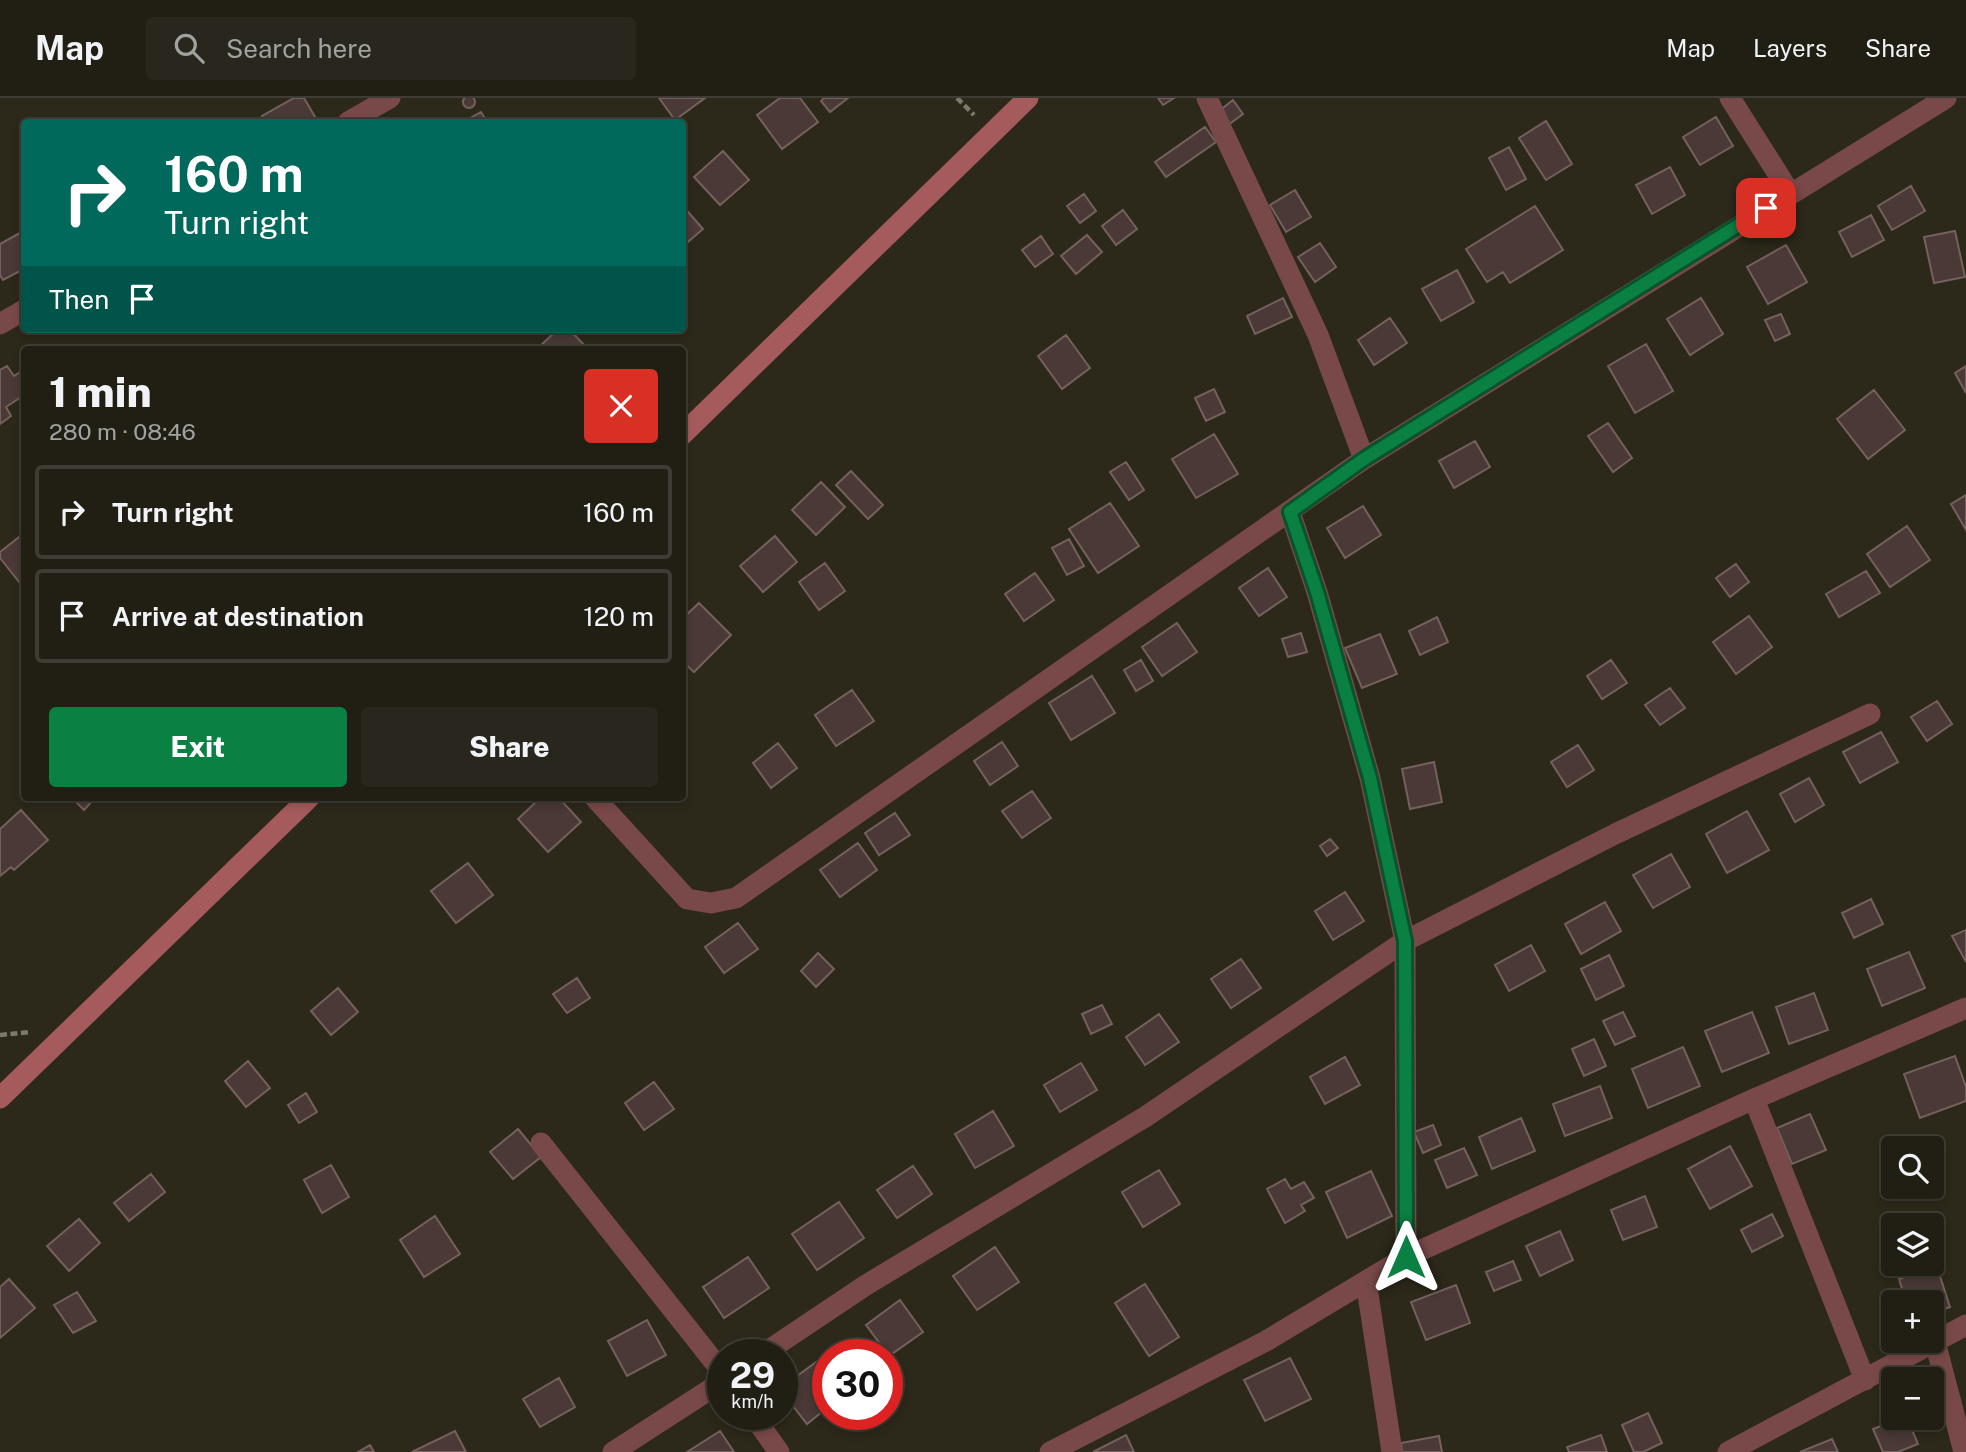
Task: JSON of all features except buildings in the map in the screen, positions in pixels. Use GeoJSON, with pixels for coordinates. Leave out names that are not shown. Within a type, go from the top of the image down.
{"type":"FeatureCollection","features":[{"type":"Feature","properties":{"kind":"main road"},"geometry":{"type":"LineString","coordinates":[[686,431],[1028,98]]}},
{"type":"Feature","properties":{"kind":"main road"},"geometry":{"type":"LineString","coordinates":[[0,1098],[306,801]]}},
{"type":"Feature","properties":{"kind":"street"},"geometry":{"type":"LineString","coordinates":[[353,119],[390,98]]}},
{"type":"Feature","properties":{"kind":"street"},"geometry":{"type":"LineString","coordinates":[[1207,98],[1318,335],[1364,459]]}},
{"type":"Feature","properties":{"kind":"street"},"geometry":{"type":"LineString","coordinates":[[1730,98],[1790,193]]}},
{"type":"Feature","properties":{"kind":"street"},"geometry":{"type":"LineString","coordinates":[[598,801],[687,899],[711,903],[736,898],[1364,459],[1946,98]]}},
{"type":"Feature","properties":{"kind":"street"},"geometry":{"type":"LineString","coordinates":[[0,324],[21,312]]}},
{"type":"Feature","properties":{"kind":"street"},"geometry":{"type":"LineString","coordinates":[[1290,512],[1317,592],[1370,778],[1405,941],[1406,1257]]}},
{"type":"Feature","properties":{"kind":"street"},"geometry":{"type":"LineString","coordinates":[[785,1339],[866,1285],[1145,1116],[1405,941],[1615,834],[1870,714]]}},
{"type":"Feature","properties":{"kind":"street"},"geometry":{"type":"LineString","coordinates":[[1050,1452],[1266,1341],[1406,1257],[1754,1099],[1966,1008]]}},
{"type":"Feature","properties":{"kind":"street"},"geometry":{"type":"LineString","coordinates":[[1754,1099],[1865,1380]]}},
{"type":"Feature","properties":{"kind":"street"},"geometry":{"type":"LineString","coordinates":[[541,1143],[707,1353]]}},
{"type":"Feature","properties":{"kind":"street"},"geometry":{"type":"LineString","coordinates":[[1366,1281],[1392,1452]]}},
{"type":"Feature","properties":{"kind":"street"},"geometry":{"type":"LineString","coordinates":[[1944,1337],[1966,1325]]}},
{"type":"Feature","properties":{"kind":"street"},"geometry":{"type":"LineString","coordinates":[[1728,1452],[1915,1353]]}},
{"type":"Feature","properties":{"kind":"street"},"geometry":{"type":"LineString","coordinates":[[1938,1353],[1964,1452]]}},
{"type":"Feature","properties":{"kind":"street"},"geometry":{"type":"LineString","coordinates":[[613,1452],[707,1391]]}},
{"type":"Feature","properties":{"kind":"street"},"geometry":{"type":"LineString","coordinates":[[763,1430],[779,1452]]}},
{"type":"Feature","properties":{"kind":"route"},"geometry":{"type":"LineString","coordinates":[[1406,1257],[1405,941],[1370,778],[1317,592],[1290,512],[1364,459],[1766,208]]}}]}
